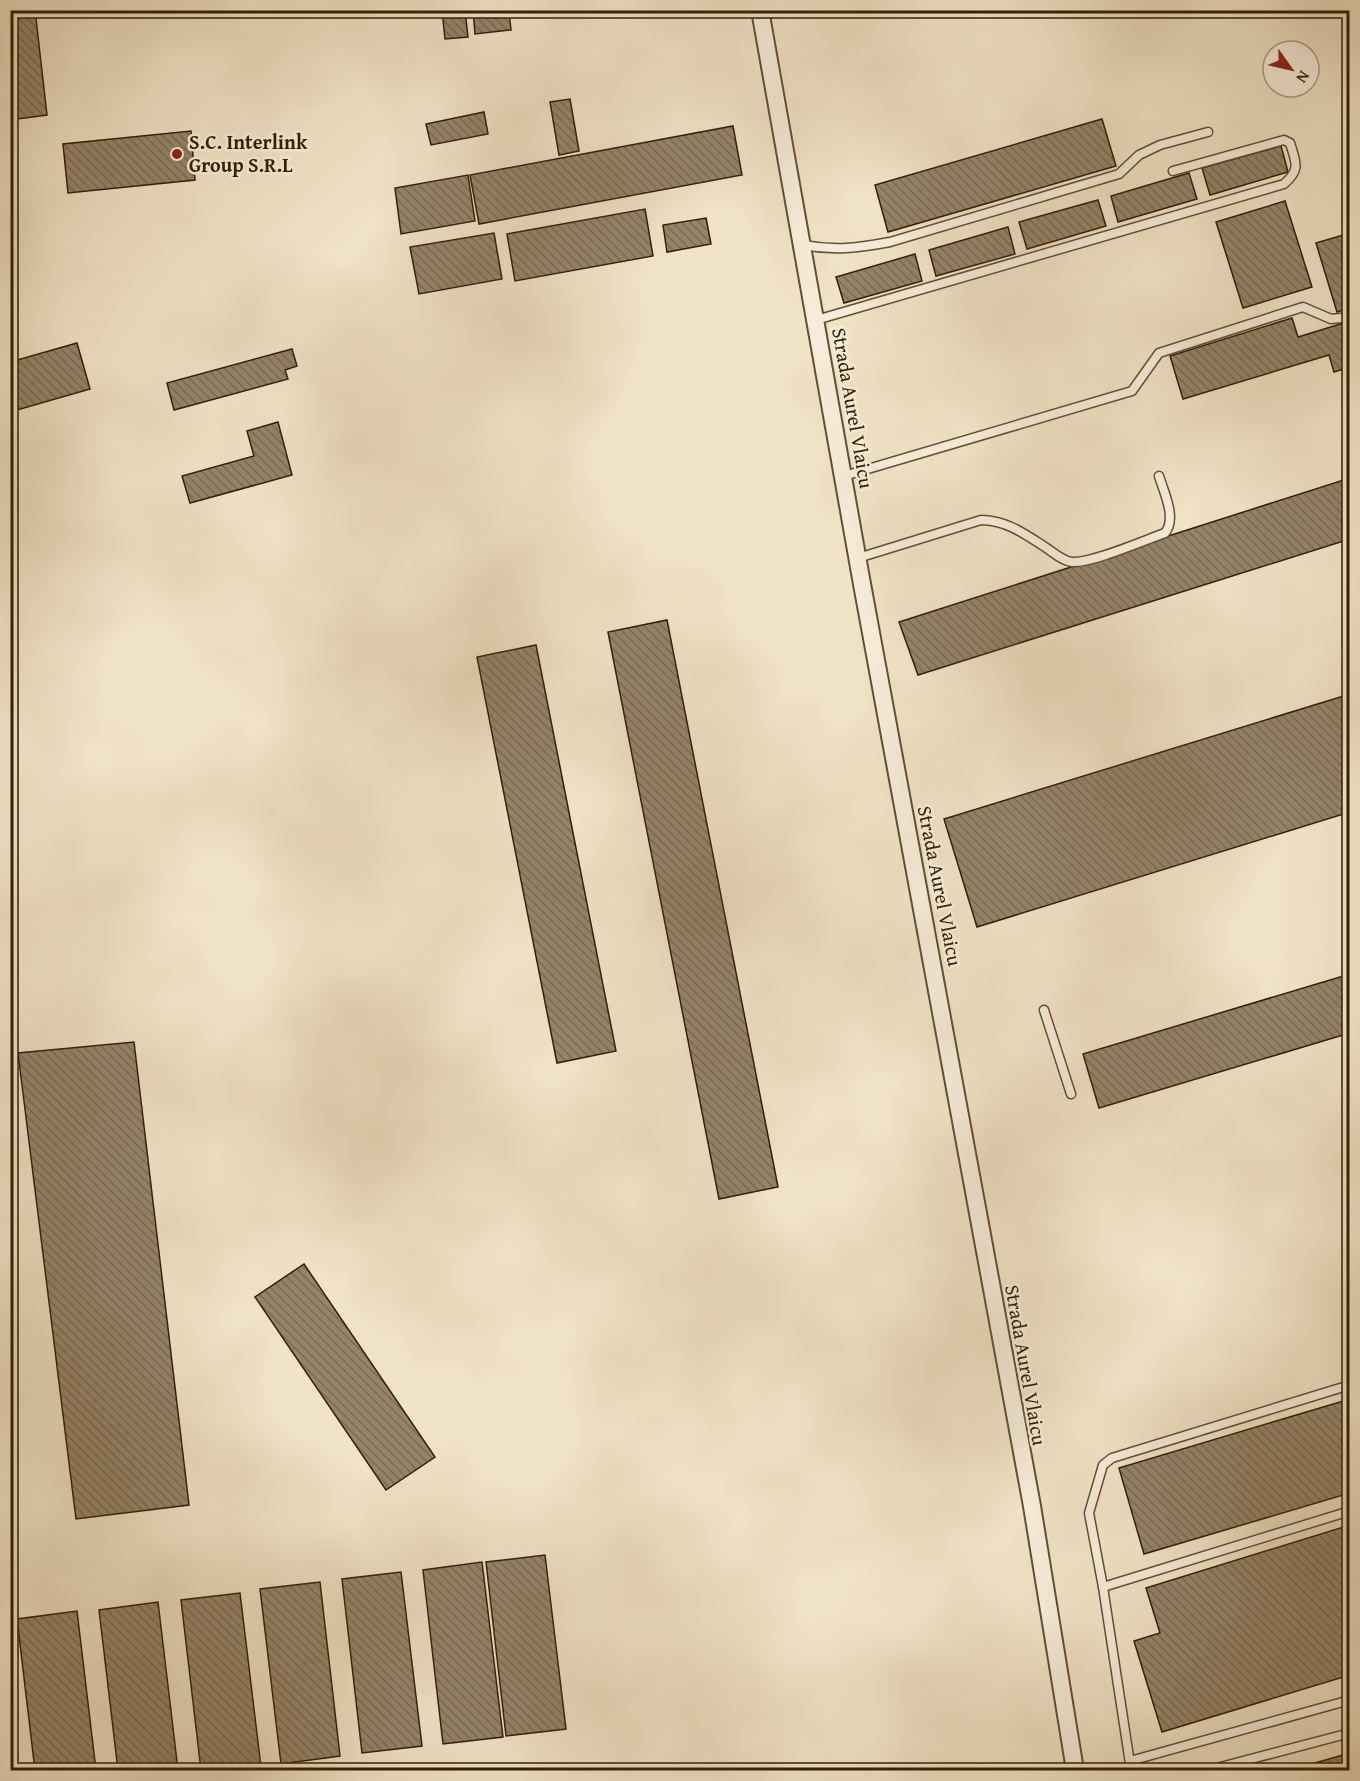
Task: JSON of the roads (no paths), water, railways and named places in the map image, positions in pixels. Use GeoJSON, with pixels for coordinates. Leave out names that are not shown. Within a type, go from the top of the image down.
{"type":"FeatureCollection","features":[{"type":"Feature","properties":{"kind":"street","name":"Strada Aurel Vlaicu"},"geometry":{"type":"LineString","coordinates":[[760,10],[1032,1506],[1075,1770]]}},
{"type":"Feature","properties":{"kind":"lane"},"geometry":{"type":"LineString","coordinates":[[803,245],[848,249],[890,242],[1119,174],[1139,155],[1160,145],[1208,132]]}},
{"type":"Feature","properties":{"kind":"lane"},"geometry":{"type":"LineString","coordinates":[[816,320],[1284,184],[1293,176],[1297,165],[1290,143],[1284,140],[1173,171]]}},
{"type":"Feature","properties":{"kind":"lane"},"geometry":{"type":"LineString","coordinates":[[843,476],[1132,391],[1159,353],[1236,328],[1303,307],[1331,319],[1350,317]]}},
{"type":"Feature","properties":{"kind":"lane"},"geometry":{"type":"LineString","coordinates":[[858,558],[981,520],[998,520],[1022,532],[1064,560],[1073,562],[1094,558],[1165,533],[1171,518],[1159,476]]}},
{"type":"Feature","properties":{"kind":"lane"},"geometry":{"type":"LineString","coordinates":[[1044,1010],[1071,1094]]}},
{"type":"Feature","properties":{"kind":"lane"},"geometry":{"type":"LineString","coordinates":[[1350,1385],[1112,1458],[1102,1465],[1089,1513],[1103,1587],[1130,1766],[1350,1700]]}},
{"type":"Feature","properties":{"kind":"lane"},"geometry":{"type":"LineString","coordinates":[[1103,1587],[1350,1511]]}},
{"type":"Feature","properties":{"kind":"lane"},"geometry":{"type":"LineString","coordinates":[[1209,1770],[1350,1733]]}},
{"type":"Feature","properties":{"kind":"place","name":"S.C. Interlink Group S.R.L"},"geometry":{"type":"Point","coordinates":[177,154]}}]}
